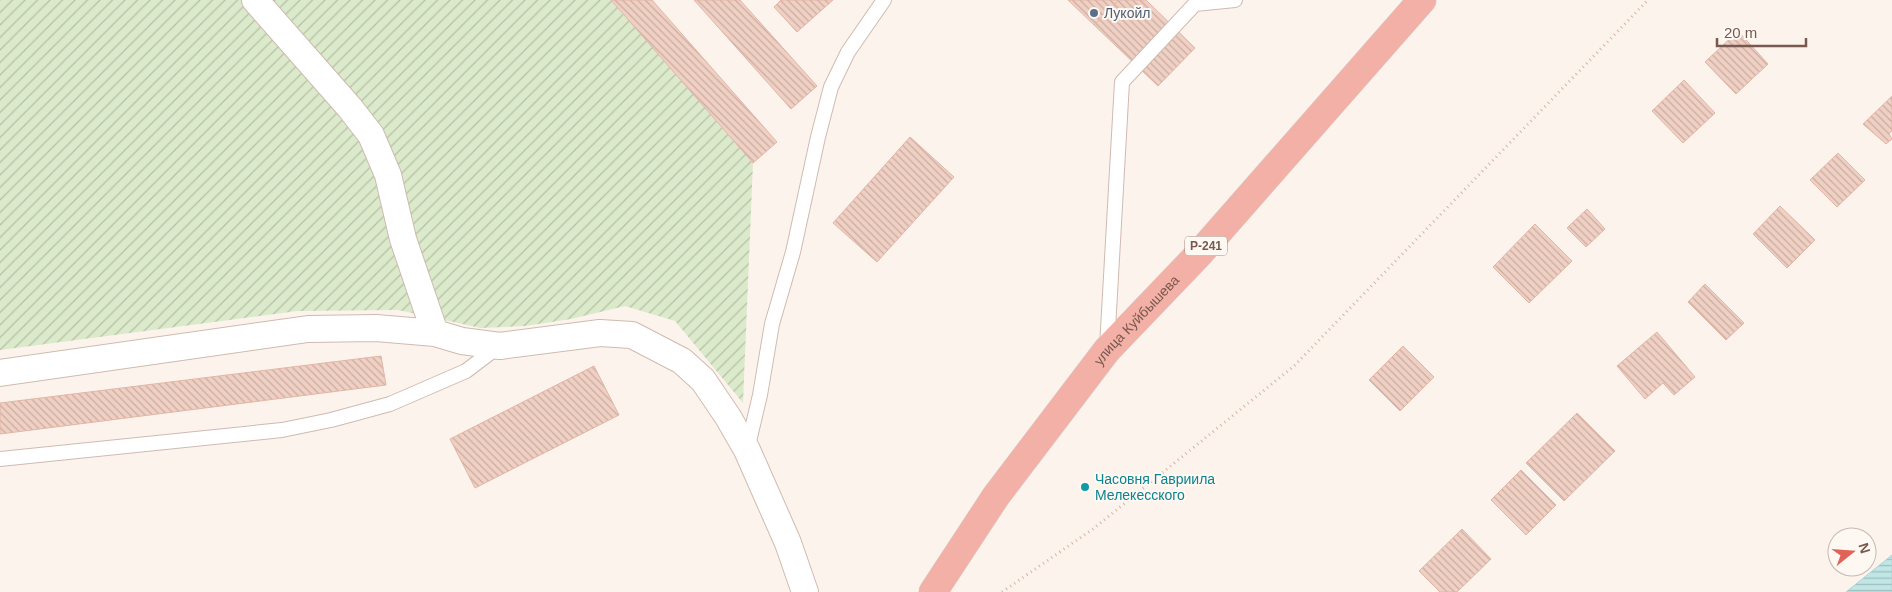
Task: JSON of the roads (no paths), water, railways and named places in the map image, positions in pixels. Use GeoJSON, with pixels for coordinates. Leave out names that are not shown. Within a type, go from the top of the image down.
{"type":"FeatureCollection","features":[{"type":"Feature","properties":{"kind":"highway","name":"улица Куйбышева"},"geometry":{"type":"LineString","coordinates":[[933,592],[996,496],[1107,350],[1199,254],[1422,0]]}},
{"type":"Feature","properties":{"kind":"street"},"geometry":{"type":"LineString","coordinates":[[255,0],[350,108],[371,136],[388,175],[403,239],[435,333]]}},
{"type":"Feature","properties":{"kind":"street"},"geometry":{"type":"LineString","coordinates":[[0,373],[308,330],[376,328],[435,333],[462,341],[500,346],[600,333],[632,336],[682,361],[703,380],[728,416],[747,450],[788,543],[805,592]]}},
{"type":"Feature","properties":{"kind":"lane"},"geometry":{"type":"LineString","coordinates":[[747,450],[760,395],[772,324],[793,252],[818,137],[832,87],[848,52],[884,0]]}},
{"type":"Feature","properties":{"kind":"lane"},"geometry":{"type":"LineString","coordinates":[[1107,350],[1122,82],[1195,4],[1235,0]]}},
{"type":"Feature","properties":{"kind":"lane"},"geometry":{"type":"LineString","coordinates":[[0,459],[282,430],[331,420],[390,404],[466,371],[500,346]]}},
{"type":"Feature","properties":{"kind":"water"},"geometry":{"type":"Polygon","coordinates":[[[1892,555],[1892,592],[1846,592],[1865,577],[1877,577],[1877,567],[1892,555]]]}},
{"type":"Feature","properties":{"kind":"place","name":"Лукойл"},"geometry":{"type":"Point","coordinates":[1094,13]}},
{"type":"Feature","properties":{"kind":"place","name":"Часовня Гавриила Мелекесского"},"geometry":{"type":"Point","coordinates":[1085,487]}}]}
